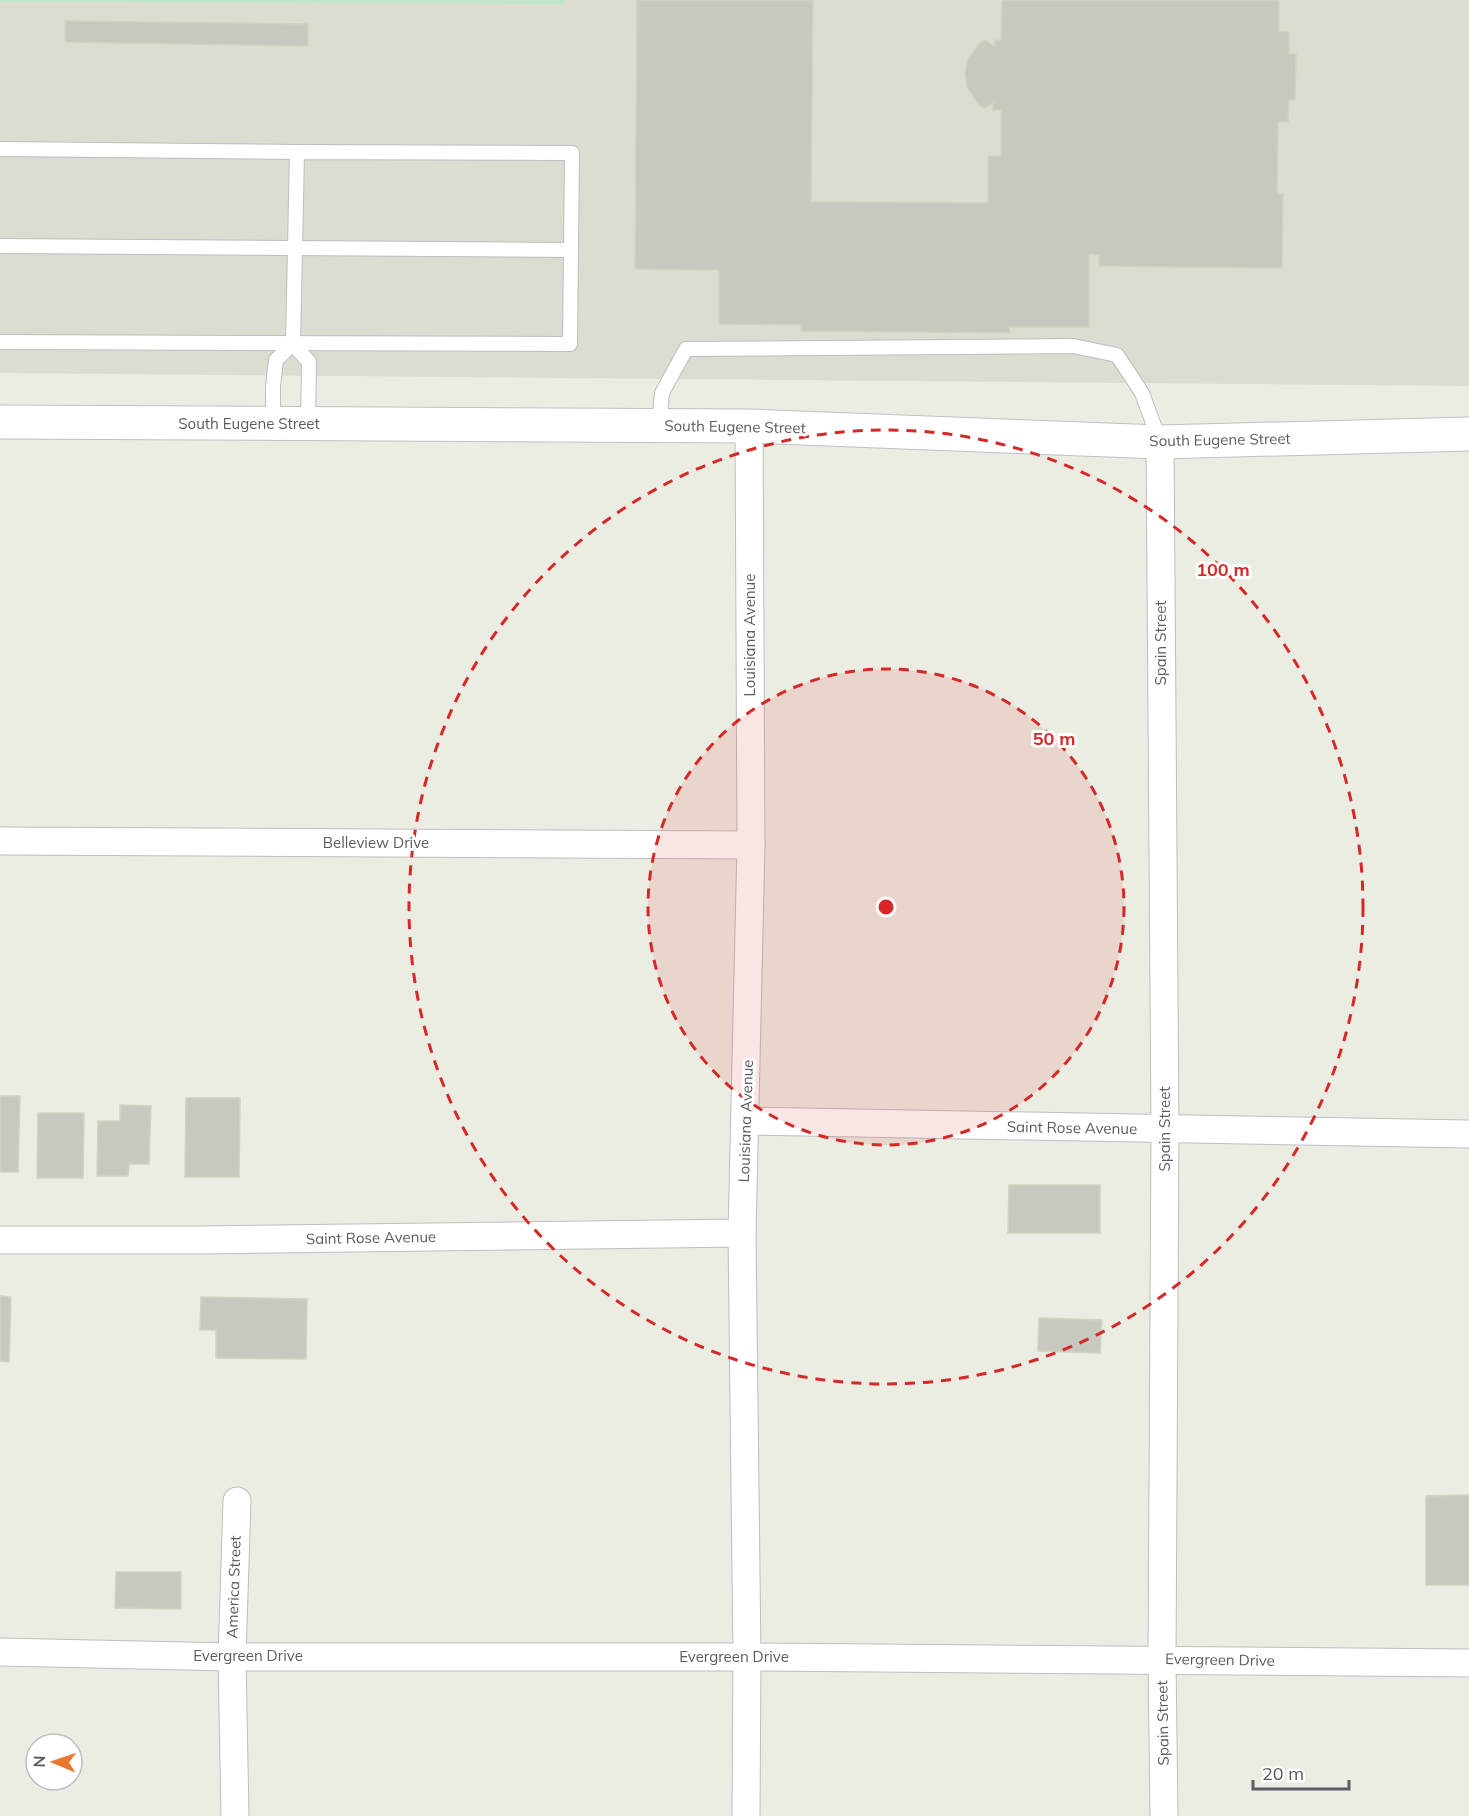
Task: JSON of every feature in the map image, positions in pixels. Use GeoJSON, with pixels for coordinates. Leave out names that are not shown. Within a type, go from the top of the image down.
{"type":"FeatureCollection","features":[{"type":"Feature","properties":{"kind":"street","name":"South Eugene Street"},"geometry":{"type":"LineString","coordinates":[[0,422],[750,426],[1160,442],[1469,434]]}},
{"type":"Feature","properties":{"kind":"street","name":"Louisiana Avenue"},"geometry":{"type":"LineString","coordinates":[[746,1816],[747,1657],[742,1233],[751,845],[750,426]]}},
{"type":"Feature","properties":{"kind":"street","name":"Spain Street"},"geometry":{"type":"LineString","coordinates":[[1160,442],[1165,1130],[1162,1659],[1164,1816]]}},
{"type":"Feature","properties":{"kind":"street","name":"Belleview Drive"},"geometry":{"type":"LineString","coordinates":[[0,841],[751,845]]}},
{"type":"Feature","properties":{"kind":"street","name":"Saint Rose Avenue"},"geometry":{"type":"LineString","coordinates":[[746,1121],[1469,1134]]}},
{"type":"Feature","properties":{"kind":"street","name":"Saint Rose Avenue"},"geometry":{"type":"LineString","coordinates":[[0,1240],[204,1240],[742,1233]]}},
{"type":"Feature","properties":{"kind":"street","name":"America Street"},"geometry":{"type":"LineString","coordinates":[[235,1816],[232,1657],[237,1501]]}},
{"type":"Feature","properties":{"kind":"street","name":"Evergreen Drive"},"geometry":{"type":"LineString","coordinates":[[0,1652],[232,1657],[1162,1659],[1469,1663]]}},
{"type":"Feature","properties":{"kind":"lane"},"geometry":{"type":"LineString","coordinates":[[0,149],[572,153],[570,344],[0,342]]}},
{"type":"Feature","properties":{"kind":"lane"},"geometry":{"type":"LineString","coordinates":[[297,152],[293,344],[309,362],[308,424]]}},
{"type":"Feature","properties":{"kind":"lane"},"geometry":{"type":"LineString","coordinates":[[0,246],[571,250]]}},
{"type":"Feature","properties":{"kind":"lane"},"geometry":{"type":"LineString","coordinates":[[273,424],[276,360],[293,344]]}},
{"type":"Feature","properties":{"kind":"lane"},"geometry":{"type":"LineString","coordinates":[[659,426],[662,393],[686,349],[1073,346],[1117,355],[1142,393],[1160,442]]}},
{"type":"Feature","properties":{"kind":"shaded area"},"geometry":{"type":"Polygon","coordinates":[[[0,0],[1469,0],[1469,386],[0,373],[0,0]]]}},
{"type":"Feature","properties":{"kind":"green space"},"geometry":{"type":"Polygon","coordinates":[[[0,0],[564,0],[564,4],[0,2],[0,0]]]}},
{"type":"Feature","properties":{"kind":"building"},"geometry":{"type":"Polygon","coordinates":[[[637,0],[813,0],[811,202],[988,203],[988,156],[1001,156],[1001,110],[993,110],[993,103],[984,108],[978,104],[967,87],[965,73],[968,59],[978,45],[985,40],[994,46],[995,40],[1001,40],[1002,0],[1279,0],[1279,31],[1289,32],[1289,54],[1296,54],[1295,100],[1289,100],[1288,122],[1278,122],[1277,194],[1283,194],[1282,268],[1099,266],[1099,255],[1089,254],[1089,327],[1009,327],[1010,333],[801,331],[801,325],[719,324],[719,270],[635,269],[637,0]]]}},
{"type":"Feature","properties":{"kind":"building"},"geometry":{"type":"Polygon","coordinates":[[[65,21],[308,24],[308,46],[65,42],[65,21]]]}},
{"type":"Feature","properties":{"kind":"building"},"geometry":{"type":"Polygon","coordinates":[[[0,1096],[20,1096],[18,1172],[0,1172],[0,1096]]]}},
{"type":"Feature","properties":{"kind":"building"},"geometry":{"type":"Polygon","coordinates":[[[186,1098],[240,1098],[239,1177],[185,1177],[186,1098]]]}},
{"type":"Feature","properties":{"kind":"building"},"geometry":{"type":"Polygon","coordinates":[[[120,1105],[151,1106],[149,1164],[129,1164],[128,1176],[97,1176],[98,1121],[120,1121],[120,1105]]]}},
{"type":"Feature","properties":{"kind":"building"},"geometry":{"type":"Polygon","coordinates":[[[38,1113],[84,1113],[83,1178],[37,1178],[38,1113]]]}},
{"type":"Feature","properties":{"kind":"building"},"geometry":{"type":"Polygon","coordinates":[[[1009,1185],[1100,1185],[1100,1233],[1008,1233],[1009,1185]]]}},
{"type":"Feature","properties":{"kind":"building"},"geometry":{"type":"Polygon","coordinates":[[[0,1296],[11,1297],[9,1362],[0,1361],[0,1296]]]}},
{"type":"Feature","properties":{"kind":"building"},"geometry":{"type":"Polygon","coordinates":[[[201,1297],[307,1299],[306,1359],[216,1358],[216,1330],[200,1330],[201,1297]]]}},
{"type":"Feature","properties":{"kind":"building"},"geometry":{"type":"Polygon","coordinates":[[[1039,1318],[1102,1320],[1100,1353],[1038,1351],[1039,1318]]]}},
{"type":"Feature","properties":{"kind":"building"},"geometry":{"type":"Polygon","coordinates":[[[1469,1495],[1469,1585],[1426,1585],[1426,1496],[1469,1495]]]}},
{"type":"Feature","properties":{"kind":"building"},"geometry":{"type":"Polygon","coordinates":[[[116,1572],[181,1572],[181,1609],[115,1608],[116,1572]]]}}]}
